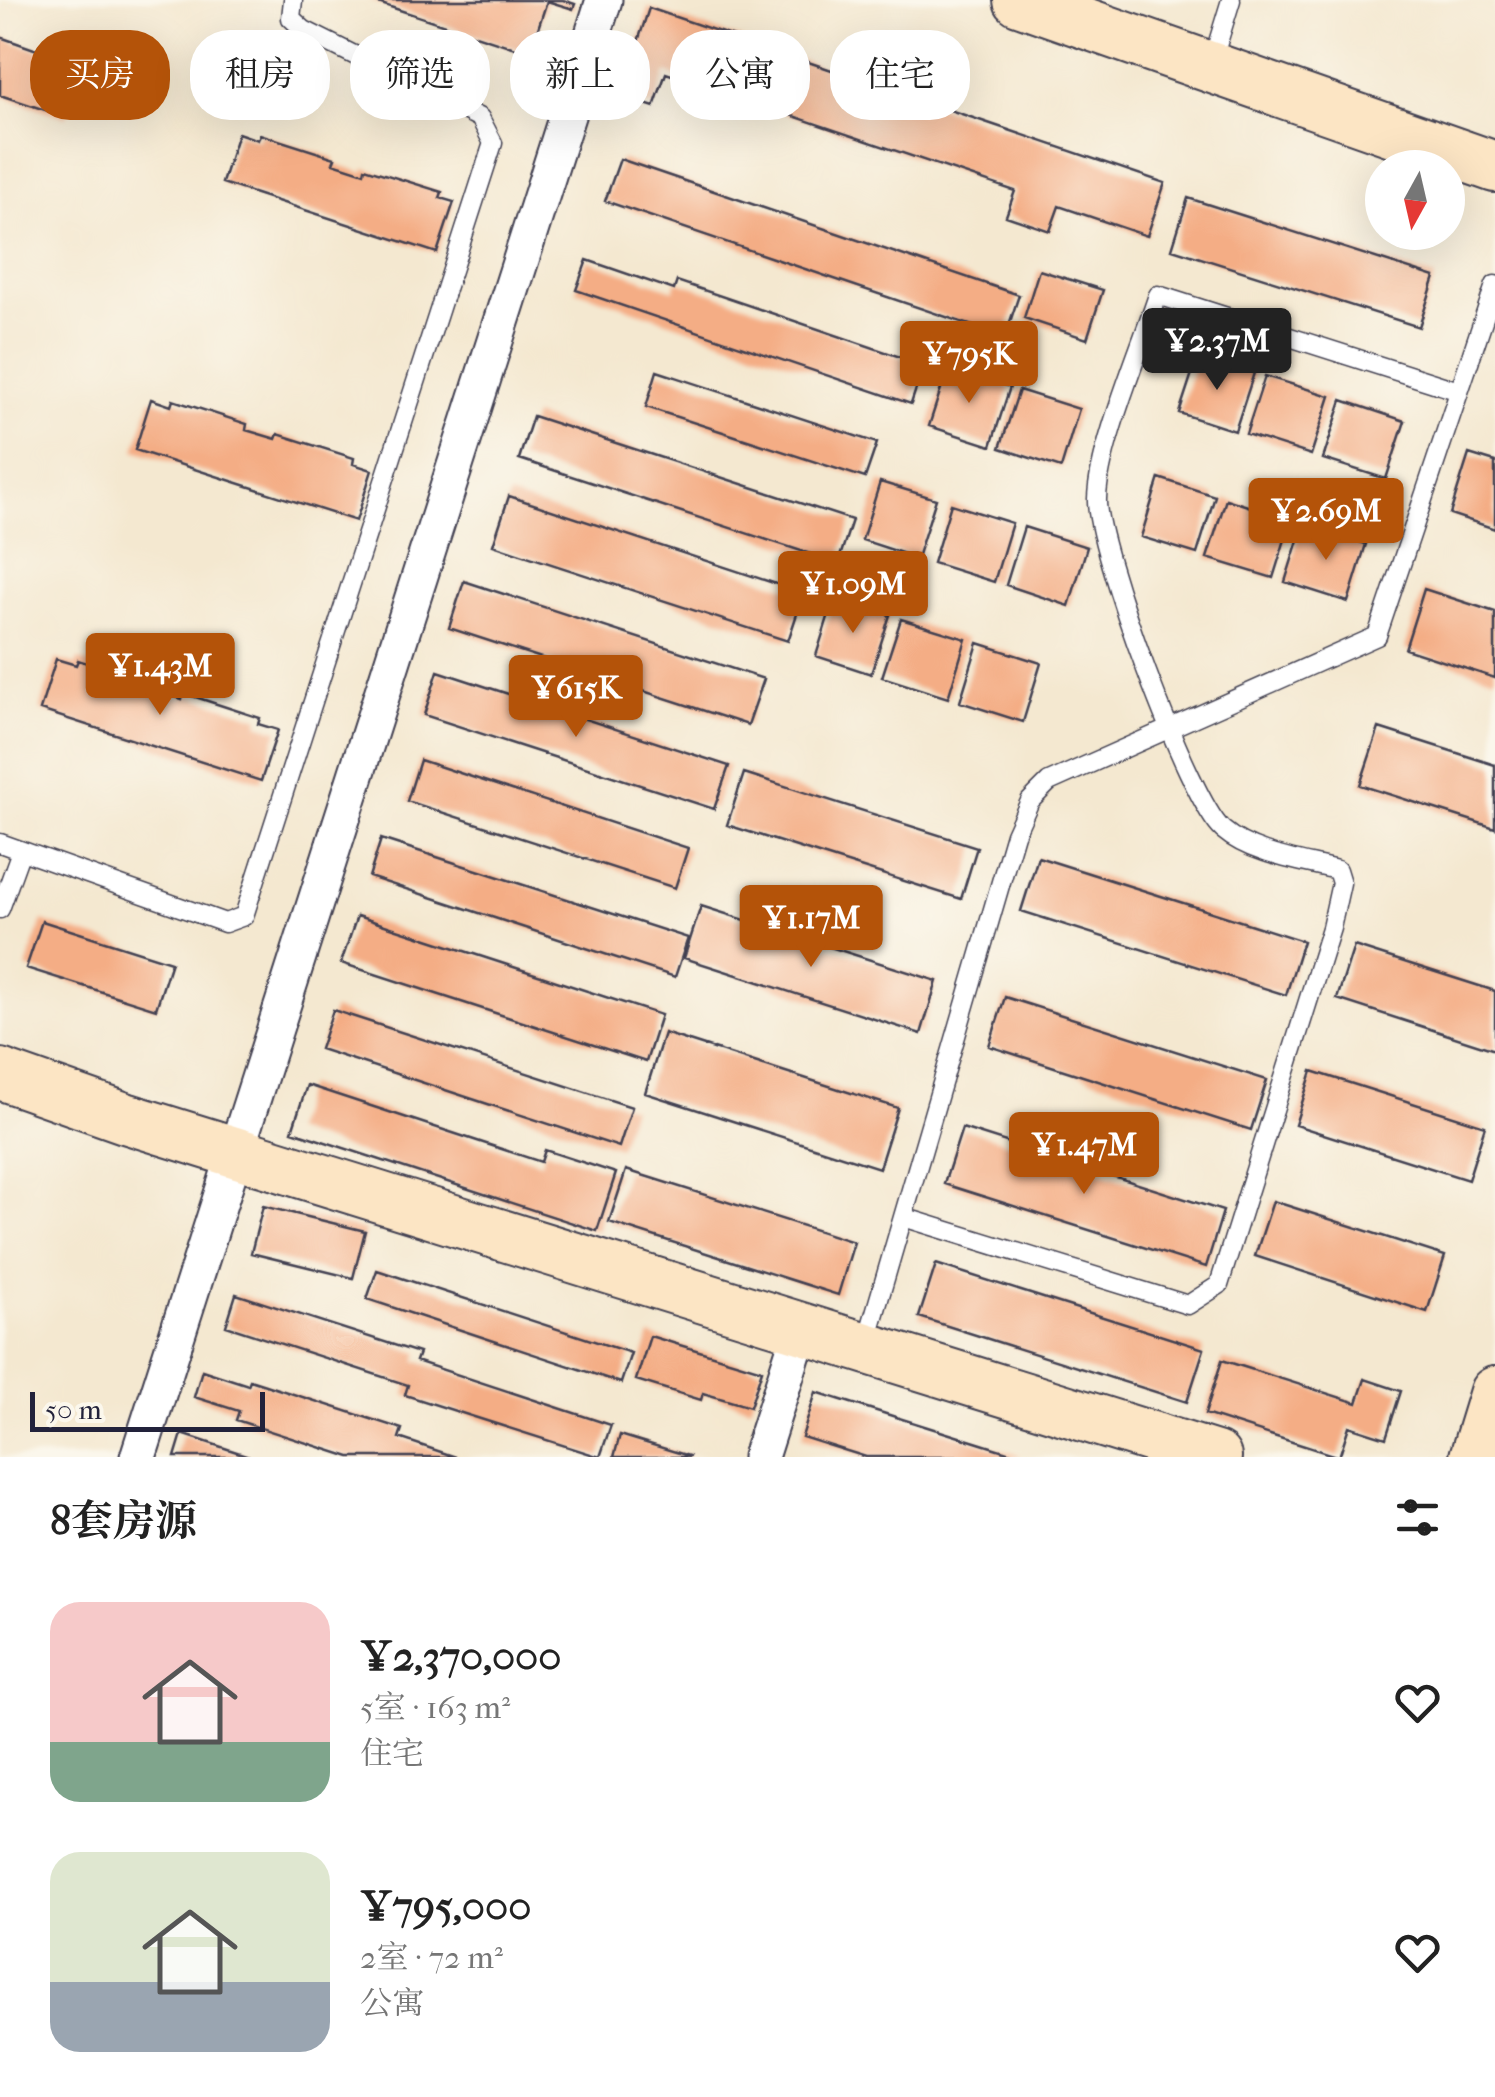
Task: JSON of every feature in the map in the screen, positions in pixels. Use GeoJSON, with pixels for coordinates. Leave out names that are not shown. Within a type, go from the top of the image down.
{"type":"FeatureCollection","features":[{"type":"Feature","properties":{"kind":"street"},"geometry":{"type":"LineString","coordinates":[[138,1457],[604,0]]}},
{"type":"Feature","properties":{"kind":"street"},"geometry":{"type":"LineString","coordinates":[[1020,0],[1495,167]]}},
{"type":"Feature","properties":{"kind":"street"},"geometry":{"type":"LineString","coordinates":[[0,1074],[233,1151],[1216,1457]]}},
{"type":"Feature","properties":{"kind":"street"},"geometry":{"type":"LineString","coordinates":[[760,1457],[801,1328]]}},
{"type":"Feature","properties":{"kind":"street"},"geometry":{"type":"LineString","coordinates":[[1475,1457],[1495,1392]]}},
{"type":"Feature","properties":{"kind":"lane"},"geometry":{"type":"LineString","coordinates":[[0,843],[225,923],[244,916],[493,143],[480,118],[304,30],[291,18],[293,0]]}},
{"type":"Feature","properties":{"kind":"lane"},"geometry":{"type":"LineString","coordinates":[[1210,67],[1231,0]]}},
{"type":"Feature","properties":{"kind":"lane"},"geometry":{"type":"LineString","coordinates":[[865,1348],[1015,834],[1030,801],[1049,782],[1377,636],[1495,285]]}},
{"type":"Feature","properties":{"kind":"lane"},"geometry":{"type":"LineString","coordinates":[[903,1218],[1188,1306],[1220,1285],[1341,884],[1337,870],[1258,848],[1224,832],[1206,811],[1170,728],[1098,530],[1099,476],[1158,295],[1459,392]]}},
{"type":"Feature","properties":{"kind":"lane"},"geometry":{"type":"LineString","coordinates":[[0,909],[21,850]]}},
{"type":"Feature","properties":{"kind":"building"},"geometry":{"type":"Polygon","coordinates":[[[369,0],[563,0],[575,4],[573,9],[547,1],[538,30],[510,30],[510,46],[490,40],[490,30],[460,30],[369,0]]]}},
{"type":"Feature","properties":{"kind":"building"},"geometry":{"type":"Polygon","coordinates":[[[649,8],[714,30],[670,30],[670,74],[666,73],[654,107],[650,106],[650,30],[642,30],[649,8]]]}},
{"type":"Feature","properties":{"kind":"building"},"geometry":{"type":"Polygon","coordinates":[[[0,37],[30,47],[30,105],[0,95],[0,37]]]}},
{"type":"Feature","properties":{"kind":"building"},"geometry":{"type":"Polygon","coordinates":[[[810,63],[830,69],[830,120],[970,120],[970,117],[1165,183],[1147,236],[1059,206],[1050,231],[1006,216],[1015,191],[805,120],[810,120],[810,63]]]}},
{"type":"Feature","properties":{"kind":"building"},"geometry":{"type":"Polygon","coordinates":[[[238,133],[258,140],[260,134],[335,158],[333,163],[364,173],[365,168],[442,192],[440,198],[454,202],[437,253],[222,183],[238,133]]]}},
{"type":"Feature","properties":{"kind":"building"},"geometry":{"type":"Polygon","coordinates":[[[620,159],[1019,295],[1005,337],[605,201],[620,159]]]}},
{"type":"Feature","properties":{"kind":"building"},"geometry":{"type":"Polygon","coordinates":[[[1188,198],[1435,277],[1419,327],[1172,249],[1188,198]]]}},
{"type":"Feature","properties":{"kind":"building"},"geometry":{"type":"Polygon","coordinates":[[[587,260],[674,290],[677,281],[924,365],[911,404],[576,290],[587,260]]]}},
{"type":"Feature","properties":{"kind":"building"},"geometry":{"type":"Polygon","coordinates":[[[1039,270],[1103,290],[1087,339],[1024,318],[1039,270]]]}},
{"type":"Feature","properties":{"kind":"building"},"geometry":{"type":"Polygon","coordinates":[[[1198,355],[1254,373],[1235,431],[1179,413],[1198,355]]]}},
{"type":"Feature","properties":{"kind":"building"},"geometry":{"type":"Polygon","coordinates":[[[948,367],[1010,387],[991,446],[929,426],[948,367]]]}},
{"type":"Feature","properties":{"kind":"building"},"geometry":{"type":"Polygon","coordinates":[[[657,371],[877,443],[865,478],[646,407],[657,371]]]}},
{"type":"Feature","properties":{"kind":"building"},"geometry":{"type":"Polygon","coordinates":[[[1265,376],[1330,396],[1311,455],[1246,434],[1265,376]]]}},
{"type":"Feature","properties":{"kind":"building"},"geometry":{"type":"Polygon","coordinates":[[[1019,390],[1079,409],[1061,468],[1000,448],[1019,390]]]}},
{"type":"Feature","properties":{"kind":"building"},"geometry":{"type":"Polygon","coordinates":[[[151,399],[171,406],[173,400],[247,424],[246,430],[276,439],[278,434],[354,458],[353,464],[372,470],[356,521],[135,450],[151,399]]]}},
{"type":"Feature","properties":{"kind":"building"},"geometry":{"type":"Polygon","coordinates":[[[1342,400],[1405,421],[1386,479],[1323,459],[1342,400]]]}},
{"type":"Feature","properties":{"kind":"building"},"geometry":{"type":"Polygon","coordinates":[[[533,416],[852,520],[838,563],[519,459],[533,416]]]}},
{"type":"Feature","properties":{"kind":"building"},"geometry":{"type":"Polygon","coordinates":[[[1469,454],[1495,462],[1495,529],[1450,514],[1469,454]]]}},
{"type":"Feature","properties":{"kind":"building"},"geometry":{"type":"Polygon","coordinates":[[[1159,478],[1215,496],[1197,554],[1141,537],[1159,478]]]}},
{"type":"Feature","properties":{"kind":"building"},"geometry":{"type":"Polygon","coordinates":[[[880,482],[936,499],[917,558],[862,540],[880,482]]]}},
{"type":"Feature","properties":{"kind":"building"},"geometry":{"type":"Polygon","coordinates":[[[509,496],[804,593],[788,641],[493,545],[509,496]]]}},
{"type":"Feature","properties":{"kind":"building"},"geometry":{"type":"Polygon","coordinates":[[[1226,499],[1291,520],[1273,578],[1207,558],[1226,499]]]}},
{"type":"Feature","properties":{"kind":"building"},"geometry":{"type":"Polygon","coordinates":[[[951,504],[1012,523],[994,582],[933,563],[951,504]]]}},
{"type":"Feature","properties":{"kind":"building"},"geometry":{"type":"Polygon","coordinates":[[[1303,524],[1366,544],[1348,602],[1285,582],[1303,524]]]}},
{"type":"Feature","properties":{"kind":"building"},"geometry":{"type":"Polygon","coordinates":[[[1024,527],[1087,547],[1069,606],[1006,585],[1024,527]]]}},
{"type":"Feature","properties":{"kind":"building"},"geometry":{"type":"Polygon","coordinates":[[[464,581],[764,679],[748,725],[449,628],[464,581]]]}},
{"type":"Feature","properties":{"kind":"building"},"geometry":{"type":"Polygon","coordinates":[[[1424,589],[1495,612],[1495,678],[1405,649],[1424,589]]]}},
{"type":"Feature","properties":{"kind":"building"},"geometry":{"type":"Polygon","coordinates":[[[834,598],[890,615],[871,674],[816,656],[834,598]]]}},
{"type":"Feature","properties":{"kind":"building"},"geometry":{"type":"Polygon","coordinates":[[[901,619],[966,639],[948,698],[882,677],[901,619]]]}},
{"type":"Feature","properties":{"kind":"building"},"geometry":{"type":"Polygon","coordinates":[[[978,643],[1041,663],[1023,722],[960,702],[978,643]]]}},
{"type":"Feature","properties":{"kind":"building"},"geometry":{"type":"Polygon","coordinates":[[[56,659],[76,665],[78,660],[153,684],[151,689],[182,699],[183,693],[260,718],[258,724],[278,730],[261,781],[40,710],[56,659]]]}},
{"type":"Feature","properties":{"kind":"building"},"geometry":{"type":"Polygon","coordinates":[[[438,671],[729,766],[714,809],[424,715],[438,671]]]}},
{"type":"Feature","properties":{"kind":"building"},"geometry":{"type":"Polygon","coordinates":[[[1379,728],[1495,765],[1495,828],[1360,785],[1379,728]]]}},
{"type":"Feature","properties":{"kind":"building"},"geometry":{"type":"Polygon","coordinates":[[[420,760],[688,848],[675,888],[407,801],[420,760]]]}},
{"type":"Feature","properties":{"kind":"building"},"geometry":{"type":"Polygon","coordinates":[[[744,773],[977,847],[961,899],[727,825],[744,773]]]}},
{"type":"Feature","properties":{"kind":"building"},"geometry":{"type":"Polygon","coordinates":[[[381,839],[688,938],[675,977],[369,877],[381,839]]]}},
{"type":"Feature","properties":{"kind":"building"},"geometry":{"type":"Polygon","coordinates":[[[1038,857],[1303,941],[1286,995],[1021,911],[1038,857]]]}},
{"type":"Feature","properties":{"kind":"building"},"geometry":{"type":"Polygon","coordinates":[[[701,906],[937,981],[921,1034],[684,958],[701,906]]]}},
{"type":"Feature","properties":{"kind":"building"},"geometry":{"type":"Polygon","coordinates":[[[357,916],[661,1015],[646,1062],[341,963],[357,916]]]}},
{"type":"Feature","properties":{"kind":"building"},"geometry":{"type":"Polygon","coordinates":[[[42,921],[171,962],[156,1009],[26,968],[42,921]]]}},
{"type":"Feature","properties":{"kind":"building"},"geometry":{"type":"Polygon","coordinates":[[[1354,946],[1495,991],[1495,1050],[1337,999],[1354,946]]]}},
{"type":"Feature","properties":{"kind":"building"},"geometry":{"type":"Polygon","coordinates":[[[1005,997],[1267,1080],[1251,1130],[989,1046],[1005,997]]]}},
{"type":"Feature","properties":{"kind":"building"},"geometry":{"type":"Polygon","coordinates":[[[333,1010],[632,1107],[619,1147],[320,1049],[333,1010]]]}},
{"type":"Feature","properties":{"kind":"building"},"geometry":{"type":"Polygon","coordinates":[[[664,1033],[898,1108],[879,1168],[645,1093],[664,1033]]]}},
{"type":"Feature","properties":{"kind":"building"},"geometry":{"type":"Polygon","coordinates":[[[1312,1071],[1485,1126],[1468,1180],[1295,1125],[1312,1071]]]}},
{"type":"Feature","properties":{"kind":"building"},"geometry":{"type":"Polygon","coordinates":[[[307,1085],[541,1162],[545,1150],[616,1173],[597,1231],[292,1131],[307,1085]]]}},
{"type":"Feature","properties":{"kind":"building"},"geometry":{"type":"Polygon","coordinates":[[[962,1128],[1223,1211],[1206,1267],[944,1184],[962,1128]]]}},
{"type":"Feature","properties":{"kind":"building"},"geometry":{"type":"Polygon","coordinates":[[[626,1170],[854,1242],[838,1295],[609,1222],[626,1170]]]}},
{"type":"Feature","properties":{"kind":"building"},"geometry":{"type":"Polygon","coordinates":[[[1273,1201],[1445,1256],[1427,1312],[1255,1256],[1273,1201]]]}},
{"type":"Feature","properties":{"kind":"building"},"geometry":{"type":"Polygon","coordinates":[[[263,1206],[365,1231],[353,1278],[251,1253],[263,1206]]]}},
{"type":"Feature","properties":{"kind":"building"},"geometry":{"type":"Polygon","coordinates":[[[936,1264],[1204,1349],[1187,1402],[919,1317],[936,1264]]]}},
{"type":"Feature","properties":{"kind":"building"},"geometry":{"type":"Polygon","coordinates":[[[377,1270],[631,1353],[621,1383],[367,1299],[377,1270]]]}},
{"type":"Feature","properties":{"kind":"building"},"geometry":{"type":"Polygon","coordinates":[[[236,1294],[419,1353],[416,1361],[611,1425],[600,1457],[405,1395],[408,1385],[226,1326],[236,1294]]]}},
{"type":"Feature","properties":{"kind":"building"},"geometry":{"type":"Polygon","coordinates":[[[650,1336],[762,1370],[750,1407],[703,1393],[701,1400],[636,1380],[650,1336]]]}},
{"type":"Feature","properties":{"kind":"building"},"geometry":{"type":"Polygon","coordinates":[[[1222,1360],[1357,1403],[1365,1379],[1401,1391],[1386,1438],[1349,1426],[1339,1457],[1205,1414],[1222,1360]]]}},
{"type":"Feature","properties":{"kind":"building"},"geometry":{"type":"Polygon","coordinates":[[[202,1370],[248,1385],[250,1380],[402,1429],[399,1438],[456,1457],[350,1457],[236,1420],[239,1411],[194,1397],[202,1370]]]}},
{"type":"Feature","properties":{"kind":"building"},"geometry":{"type":"Polygon","coordinates":[[[816,1392],[1020,1457],[866,1457],[802,1437],[816,1392]]]}},
{"type":"Feature","properties":{"kind":"building"},"geometry":{"type":"Polygon","coordinates":[[[182,1434],[249,1456],[249,1457],[175,1457],[182,1434]]]}},
{"type":"Feature","properties":{"kind":"building"},"geometry":{"type":"Polygon","coordinates":[[[620,1435],[689,1456],[614,1457],[620,1435]]]}}]}
